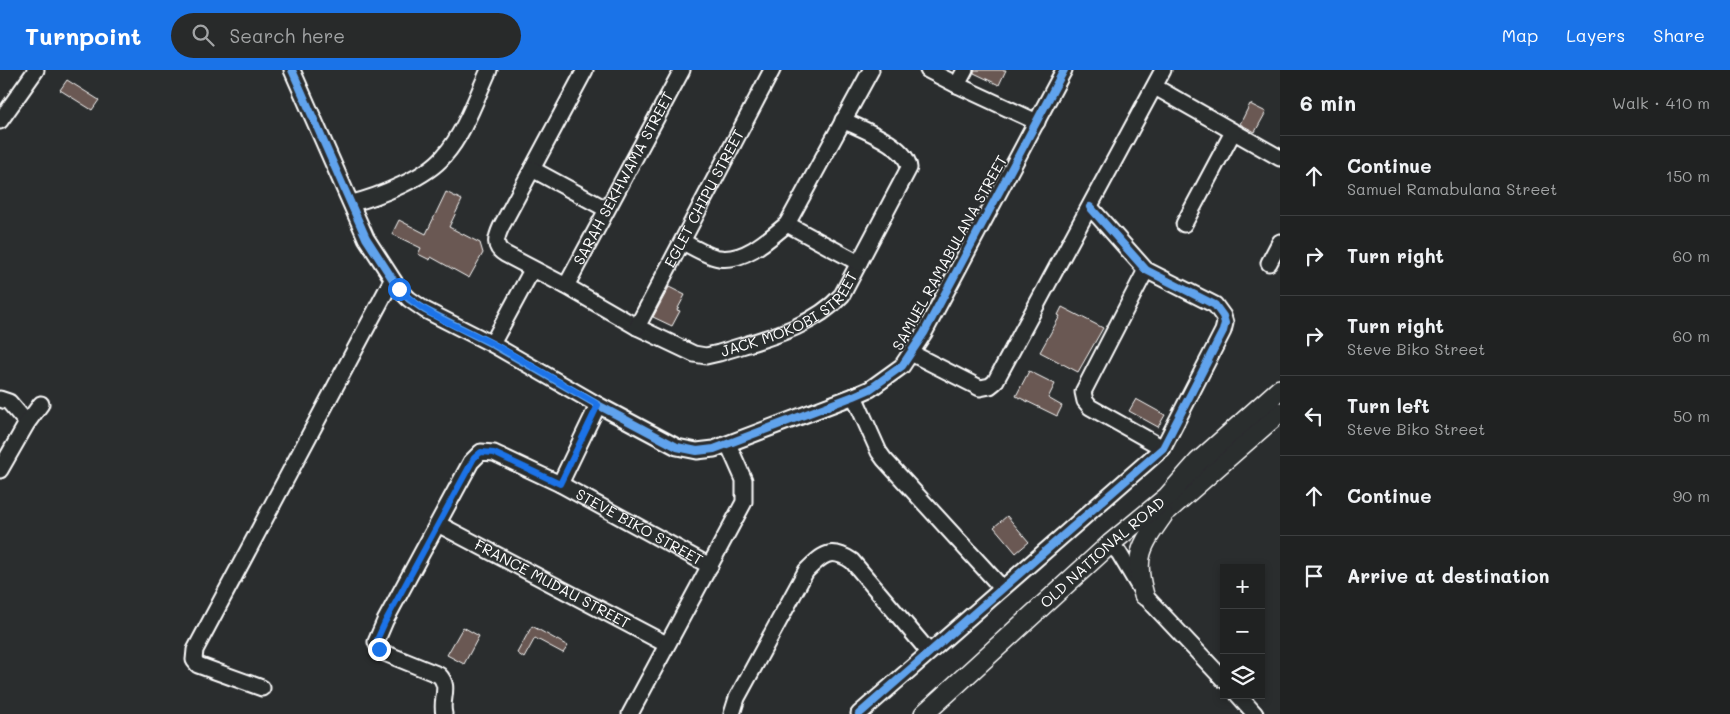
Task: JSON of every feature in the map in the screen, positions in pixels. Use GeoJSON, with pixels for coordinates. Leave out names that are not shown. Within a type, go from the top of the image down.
{"type":"FeatureCollection","features":[{"type":"Feature","properties":{"kind":"main road","name":"OLD NATIONAL ROAD"},"geometry":{"type":"LineString","coordinates":[[939,714],[1114,549],[1167,497],[1198,462],[1280,389]]}},
{"type":"Feature","properties":{"kind":"main road","name":"OLD NATIONAL ROAD"},"geometry":{"type":"LineString","coordinates":[[924,714],[1114,549],[1163,515],[1280,412]]}},
{"type":"Feature","properties":{"kind":"main road"},"geometry":{"type":"LineString","coordinates":[[1144,595],[1138,572],[1141,551],[1163,515]]}},
{"type":"Feature","properties":{"kind":"street"},"geometry":{"type":"LineString","coordinates":[[0,121],[36,70]]}},
{"type":"Feature","properties":{"kind":"street","name":"SAMUEL RAMABULANA STREET"},"geometry":{"type":"LineString","coordinates":[[292,70],[366,238],[392,280],[409,300],[676,447],[688,450],[705,450],[728,444],[854,396],[875,386],[902,366],[911,353],[1064,70]]}},
{"type":"Feature","properties":{"kind":"street"},"geometry":{"type":"LineString","coordinates":[[352,203],[376,197],[391,190],[424,172],[444,157],[460,133],[489,70]]}},
{"type":"Feature","properties":{"kind":"street"},"geometry":{"type":"LineString","coordinates":[[585,70],[532,169],[606,209]]}},
{"type":"Feature","properties":{"kind":"street","name":"SARAH SEKHWAMA STREET"},"geometry":{"type":"LineString","coordinates":[[566,286],[682,70]]}},
{"type":"Feature","properties":{"kind":"street"},"geometry":{"type":"LineString","coordinates":[[683,242],[718,258],[731,258],[744,254],[768,240],[787,224],[871,70]]}},
{"type":"Feature","properties":{"kind":"street"},"geometry":{"type":"LineString","coordinates":[[928,70],[1037,122]]}},
{"type":"Feature","properties":{"kind":"street"},"geometry":{"type":"LineString","coordinates":[[957,85],[965,70]]}},
{"type":"Feature","properties":{"kind":"street"},"geometry":{"type":"LineString","coordinates":[[911,353],[980,388],[990,386],[1000,375],[1164,70]]}},
{"type":"Feature","properties":{"kind":"street","name":"EGLET CHIPU STREET"},"geometry":{"type":"LineString","coordinates":[[637,327],[683,242],[766,72]]}},
{"type":"Feature","properties":{"kind":"street"},"geometry":{"type":"LineString","coordinates":[[1155,87],[1280,158]]}},
{"type":"Feature","properties":{"kind":"street"},"geometry":{"type":"LineString","coordinates":[[843,120],[896,147],[907,159],[908,164],[907,170],[859,262]]}},
{"type":"Feature","properties":{"kind":"street"},"geometry":{"type":"LineString","coordinates":[[1184,224],[1233,132]]}},
{"type":"Feature","properties":{"kind":"street","name":"JACK MOKOBI STREET"},"geometry":{"type":"LineString","coordinates":[[532,169],[501,227],[496,243],[501,251],[637,327],[694,354],[706,356],[718,353],[797,327],[820,315],[842,295],[859,262],[787,224]]}},
{"type":"Feature","properties":{"kind":"street"},"geometry":{"type":"LineString","coordinates":[[859,714],[1163,448],[1223,331],[1225,323],[1223,316],[1215,305],[1146,270],[1090,207]]}},
{"type":"Feature","properties":{"kind":"street"},"geometry":{"type":"LineString","coordinates":[[1270,263],[1280,242]]}},
{"type":"Feature","properties":{"kind":"street"},"geometry":{"type":"LineString","coordinates":[[492,344],[532,270]]}},
{"type":"Feature","properties":{"kind":"street"},"geometry":{"type":"LineString","coordinates":[[1146,270],[1083,392],[1085,401],[1090,407],[1163,448]]}},
{"type":"Feature","properties":{"kind":"street"},"geometry":{"type":"LineString","coordinates":[[262,688],[198,665],[194,660],[194,654],[392,280]]}},
{"type":"Feature","properties":{"kind":"street"},"geometry":{"type":"LineString","coordinates":[[854,396],[884,460],[1002,588]]}},
{"type":"Feature","properties":{"kind":"street"},"geometry":{"type":"LineString","coordinates":[[0,399],[8,402],[27,423]]}},
{"type":"Feature","properties":{"kind":"street"},"geometry":{"type":"LineString","coordinates":[[0,470],[27,423],[41,404]]}},
{"type":"Feature","properties":{"kind":"street"},"geometry":{"type":"LineString","coordinates":[[560,484],[598,405]]}},
{"type":"Feature","properties":{"kind":"street"},"geometry":{"type":"LineString","coordinates":[[630,714],[744,502],[744,480],[728,444]]}},
{"type":"Feature","properties":{"kind":"street","name":"STEVE BIKO STREET"},"geometry":{"type":"LineString","coordinates":[[438,524],[471,462],[481,452],[494,453],[560,484],[710,566]]}},
{"type":"Feature","properties":{"kind":"street"},"geometry":{"type":"LineString","coordinates":[[438,524],[376,642],[382,652],[439,675],[443,679],[446,690],[443,707],[444,714]]}},
{"type":"Feature","properties":{"kind":"street","name":"FRANCE MUDAU STREET"},"geometry":{"type":"LineString","coordinates":[[438,524],[666,644]]}},
{"type":"Feature","properties":{"kind":"street"},"geometry":{"type":"LineString","coordinates":[[1114,549],[1144,595],[1220,676]]}},
{"type":"Feature","properties":{"kind":"street"},"geometry":{"type":"LineString","coordinates":[[732,714],[737,698],[806,570],[818,558],[832,553],[842,555],[857,566],[929,652]]}},
{"type":"Feature","properties":{"kind":"street"},"geometry":{"type":"LineString","coordinates":[[1242,699],[1255,714]]}},
{"type":"Feature","properties":{"kind":"building"},"geometry":{"type":"Polygon","coordinates":[[[974,70],[1006,70],[999,85],[974,73],[974,70]]]}},
{"type":"Feature","properties":{"kind":"building"},"geometry":{"type":"Polygon","coordinates":[[[67,80],[99,100],[92,110],[60,90],[67,80]]]}},
{"type":"Feature","properties":{"kind":"building"},"geometry":{"type":"Polygon","coordinates":[[[1250,104],[1266,112],[1255,132],[1240,124],[1250,104]]]}},
{"type":"Feature","properties":{"kind":"building"},"geometry":{"type":"Polygon","coordinates":[[[446,192],[462,200],[449,227],[480,243],[483,253],[469,278],[431,257],[430,260],[418,254],[421,248],[392,234],[399,220],[426,234],[446,192]]]}},
{"type":"Feature","properties":{"kind":"building"},"geometry":{"type":"Polygon","coordinates":[[[669,287],[685,295],[677,310],[680,311],[672,326],[653,317],[669,287]]]}},
{"type":"Feature","properties":{"kind":"building"},"geometry":{"type":"Polygon","coordinates":[[[1062,307],[1103,328],[1078,372],[1040,352],[1060,316],[1058,315],[1062,307]]]}},
{"type":"Feature","properties":{"kind":"building"},"geometry":{"type":"Polygon","coordinates":[[[1029,371],[1055,384],[1048,398],[1062,406],[1057,416],[1016,396],[1029,371]]]}},
{"type":"Feature","properties":{"kind":"building"},"geometry":{"type":"Polygon","coordinates":[[[1136,399],[1165,415],[1158,427],[1129,411],[1136,399]]]}},
{"type":"Feature","properties":{"kind":"building"},"geometry":{"type":"Polygon","coordinates":[[[1007,516],[1029,542],[1016,553],[994,527],[1007,516]]]}},
{"type":"Feature","properties":{"kind":"building"},"geometry":{"type":"Polygon","coordinates":[[[532,626],[568,646],[563,653],[535,638],[524,658],[517,653],[532,626]]]}},
{"type":"Feature","properties":{"kind":"building"},"geometry":{"type":"Polygon","coordinates":[[[463,627],[479,636],[464,664],[447,655],[463,627]]]}},
{"type":"Feature","properties":{"kind":"cycle path"},"geometry":{"type":"LineString","coordinates":[[292,70],[366,238],[399,289],[409,299],[425,310],[492,344],[598,405],[677,447],[697,451],[714,449],[854,396],[870,389],[902,366],[924,333],[1064,70]]}},
{"type":"Feature","properties":{"kind":"cycle path"},"geometry":{"type":"LineString","coordinates":[[859,714],[1163,448],[1223,331],[1225,323],[1223,316],[1215,305],[1146,270],[1090,207]]}},
{"type":"Feature","properties":{"kind":"route"},"geometry":{"type":"LineString","coordinates":[[379,649],[376,642],[385,622],[474,458],[481,452],[494,453],[560,484],[598,405],[492,344],[425,310],[409,300],[399,289]]}}]}
